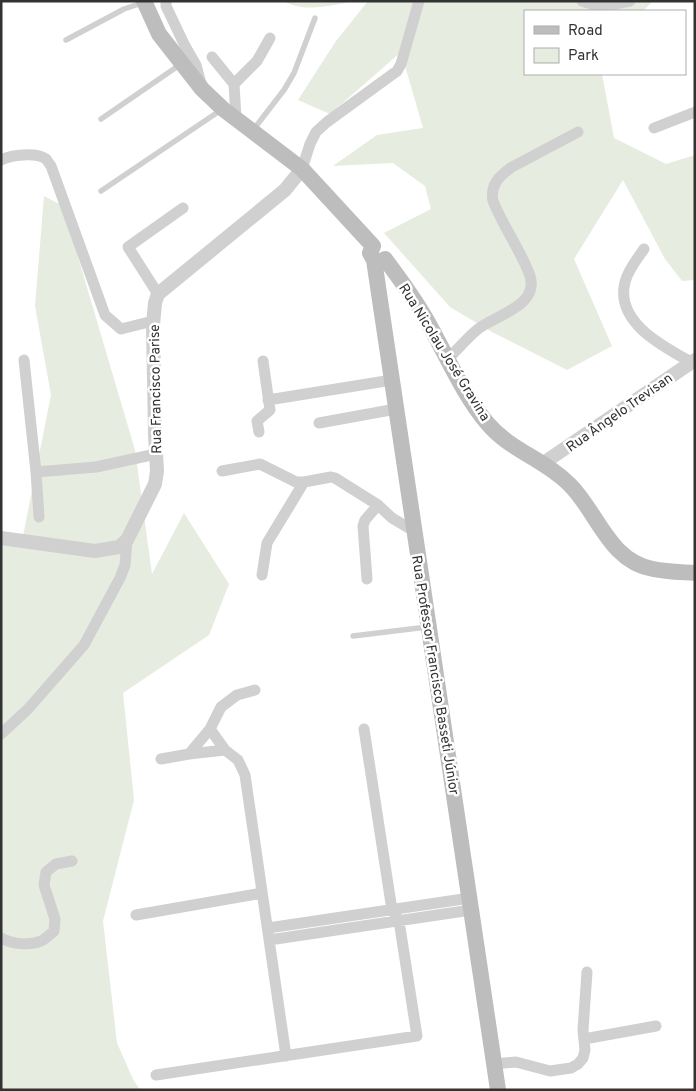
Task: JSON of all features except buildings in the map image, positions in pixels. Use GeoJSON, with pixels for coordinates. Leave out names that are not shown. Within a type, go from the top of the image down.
{"type":"FeatureCollection","features":[{"type":"Feature","properties":{"kind":"main road","name":"Rua Nicolau José Gravina"},"geometry":{"type":"LineString","coordinates":[[144,2],[159,34],[202,89],[222,109],[253,130],[302,169],[377,255],[419,307],[471,400],[487,423],[506,442],[567,482],[613,546],[624,556],[652,569],[695,573]]}},
{"type":"Feature","properties":{"kind":"main road","name":"Rua Professor Francisco Basseti Júnior"},"geometry":{"type":"LineString","coordinates":[[377,255],[396,409],[498,1090]]}},
{"type":"Feature","properties":{"kind":"street"},"geometry":{"type":"LineString","coordinates":[[166,1],[185,46],[196,65],[202,89]]}},
{"type":"Feature","properties":{"kind":"street"},"geometry":{"type":"LineString","coordinates":[[184,208],[128,247],[158,294],[285,190],[302,169],[316,132],[397,71],[401,64],[419,1]]}},
{"type":"Feature","properties":{"kind":"street"},"geometry":{"type":"LineString","coordinates":[[582,1],[600,7],[630,1]]}},
{"type":"Feature","properties":{"kind":"street"},"geometry":{"type":"LineString","coordinates":[[234,84],[257,60],[270,38]]}},
{"type":"Feature","properties":{"kind":"street"},"geometry":{"type":"LineString","coordinates":[[212,57],[234,84],[236,118]]}},
{"type":"Feature","properties":{"kind":"street"},"geometry":{"type":"LineString","coordinates":[[654,128],[695,112]]}},
{"type":"Feature","properties":{"kind":"street"},"geometry":{"type":"LineString","coordinates":[[448,359],[478,329],[515,308],[529,294],[532,287],[529,272],[493,201],[492,192],[495,182],[512,166],[578,132]]}},
{"type":"Feature","properties":{"kind":"street"},"geometry":{"type":"LineString","coordinates":[[4,156],[32,155],[46,159],[51,166],[105,315],[121,329],[153,321]]}},
{"type":"Feature","properties":{"kind":"street"},"geometry":{"type":"LineString","coordinates":[[644,249],[626,281],[623,292],[628,309],[640,328],[659,343],[693,361]]}},
{"type":"Feature","properties":{"kind":"street","name":"Rua Francisco Parise"},"geometry":{"type":"LineString","coordinates":[[127,540],[155,484],[157,470],[153,321],[158,294]]}},
{"type":"Feature","properties":{"kind":"street"},"geometry":{"type":"LineString","coordinates":[[24,360],[39,517]]}},
{"type":"Feature","properties":{"kind":"street"},"geometry":{"type":"LineString","coordinates":[[259,432],[257,421],[270,410],[263,361]]}},
{"type":"Feature","properties":{"kind":"street","name":"Rua Ângelo Trevisan"},"geometry":{"type":"LineString","coordinates":[[542,464],[693,361]]}},
{"type":"Feature","properties":{"kind":"street"},"geometry":{"type":"LineString","coordinates":[[268,400],[392,380]]}},
{"type":"Feature","properties":{"kind":"street"},"geometry":{"type":"LineString","coordinates":[[319,423],[396,409]]}},
{"type":"Feature","properties":{"kind":"street"},"geometry":{"type":"LineString","coordinates":[[36,472],[96,467],[156,454]]}},
{"type":"Feature","properties":{"kind":"street"},"geometry":{"type":"LineString","coordinates":[[222,471],[260,464],[290,480],[304,482],[331,477],[335,478],[378,505],[392,518],[414,531]]}},
{"type":"Feature","properties":{"kind":"street"},"geometry":{"type":"LineString","coordinates":[[262,576],[268,543],[304,482]]}},
{"type":"Feature","properties":{"kind":"street"},"geometry":{"type":"LineString","coordinates":[[367,579],[363,526],[365,520],[378,505]]}},
{"type":"Feature","properties":{"kind":"street"},"geometry":{"type":"LineString","coordinates":[[1,538],[95,551],[119,547],[127,540]]}},
{"type":"Feature","properties":{"kind":"street"},"geometry":{"type":"LineString","coordinates":[[1,734],[28,709],[84,645],[120,578],[125,565],[127,540]]}},
{"type":"Feature","properties":{"kind":"street"},"geometry":{"type":"LineString","coordinates":[[190,754],[210,729],[217,713],[228,701],[237,695],[255,690]]}},
{"type":"Feature","properties":{"kind":"street"},"geometry":{"type":"LineString","coordinates":[[210,729],[225,750],[238,760],[245,775],[286,1056]]}},
{"type":"Feature","properties":{"kind":"street"},"geometry":{"type":"LineString","coordinates":[[156,1076],[417,1036],[399,921],[392,910],[364,729]]}},
{"type":"Feature","properties":{"kind":"street"},"geometry":{"type":"LineString","coordinates":[[161,759],[225,750]]}},
{"type":"Feature","properties":{"kind":"street"},"geometry":{"type":"LineString","coordinates":[[1,938],[9,942],[23,944],[41,941],[54,931],[55,919],[44,884],[46,872],[56,864],[72,861]]}},
{"type":"Feature","properties":{"kind":"street"},"geometry":{"type":"LineString","coordinates":[[136,915],[262,893]]}},
{"type":"Feature","properties":{"kind":"street"},"geometry":{"type":"LineString","coordinates":[[268,928],[392,910],[471,904]]}},
{"type":"Feature","properties":{"kind":"street"},"geometry":{"type":"LineString","coordinates":[[269,940],[399,921],[471,904]]}},
{"type":"Feature","properties":{"kind":"street"},"geometry":{"type":"LineString","coordinates":[[494,1064],[516,1062],[550,1071],[571,1068],[578,1064],[583,1058],[587,972]]}},
{"type":"Feature","properties":{"kind":"street"},"geometry":{"type":"LineString","coordinates":[[584,1039],[656,1026]]}},
{"type":"Feature","properties":{"kind":"lane"},"geometry":{"type":"LineString","coordinates":[[66,40],[124,8],[144,2]]}},
{"type":"Feature","properties":{"kind":"lane"},"geometry":{"type":"LineString","coordinates":[[253,130],[284,90],[294,73],[315,18]]}},
{"type":"Feature","properties":{"kind":"lane"},"geometry":{"type":"LineString","coordinates":[[101,119],[181,64]]}},
{"type":"Feature","properties":{"kind":"lane"},"geometry":{"type":"LineString","coordinates":[[101,191],[222,109]]}},
{"type":"Feature","properties":{"kind":"lane"},"geometry":{"type":"LineString","coordinates":[[353,636],[429,627]]}},
{"type":"Feature","properties":{"kind":"green space"},"geometry":{"type":"Polygon","coordinates":[[[284,1],[357,1],[310,8],[292,5],[284,1]]]}},
{"type":"Feature","properties":{"kind":"green space"},"geometry":{"type":"Polygon","coordinates":[[[368,1],[653,1],[644,10],[524,10],[524,75],[602,75],[614,138],[666,164],[695,155],[695,280],[682,281],[665,259],[623,180],[574,259],[612,346],[567,370],[492,332],[450,307],[384,233],[431,209],[425,186],[393,163],[333,166],[377,135],[423,128],[401,52],[330,114],[298,100],[336,41],[368,1]]]}},
{"type":"Feature","properties":{"kind":"green space"},"geometry":{"type":"Polygon","coordinates":[[[44,196],[63,206],[135,450],[152,574],[184,513],[229,584],[209,635],[123,693],[134,800],[103,921],[117,1043],[140,1090],[1,1090],[1,545],[21,546],[51,395],[35,306],[44,196]]]}}]}
